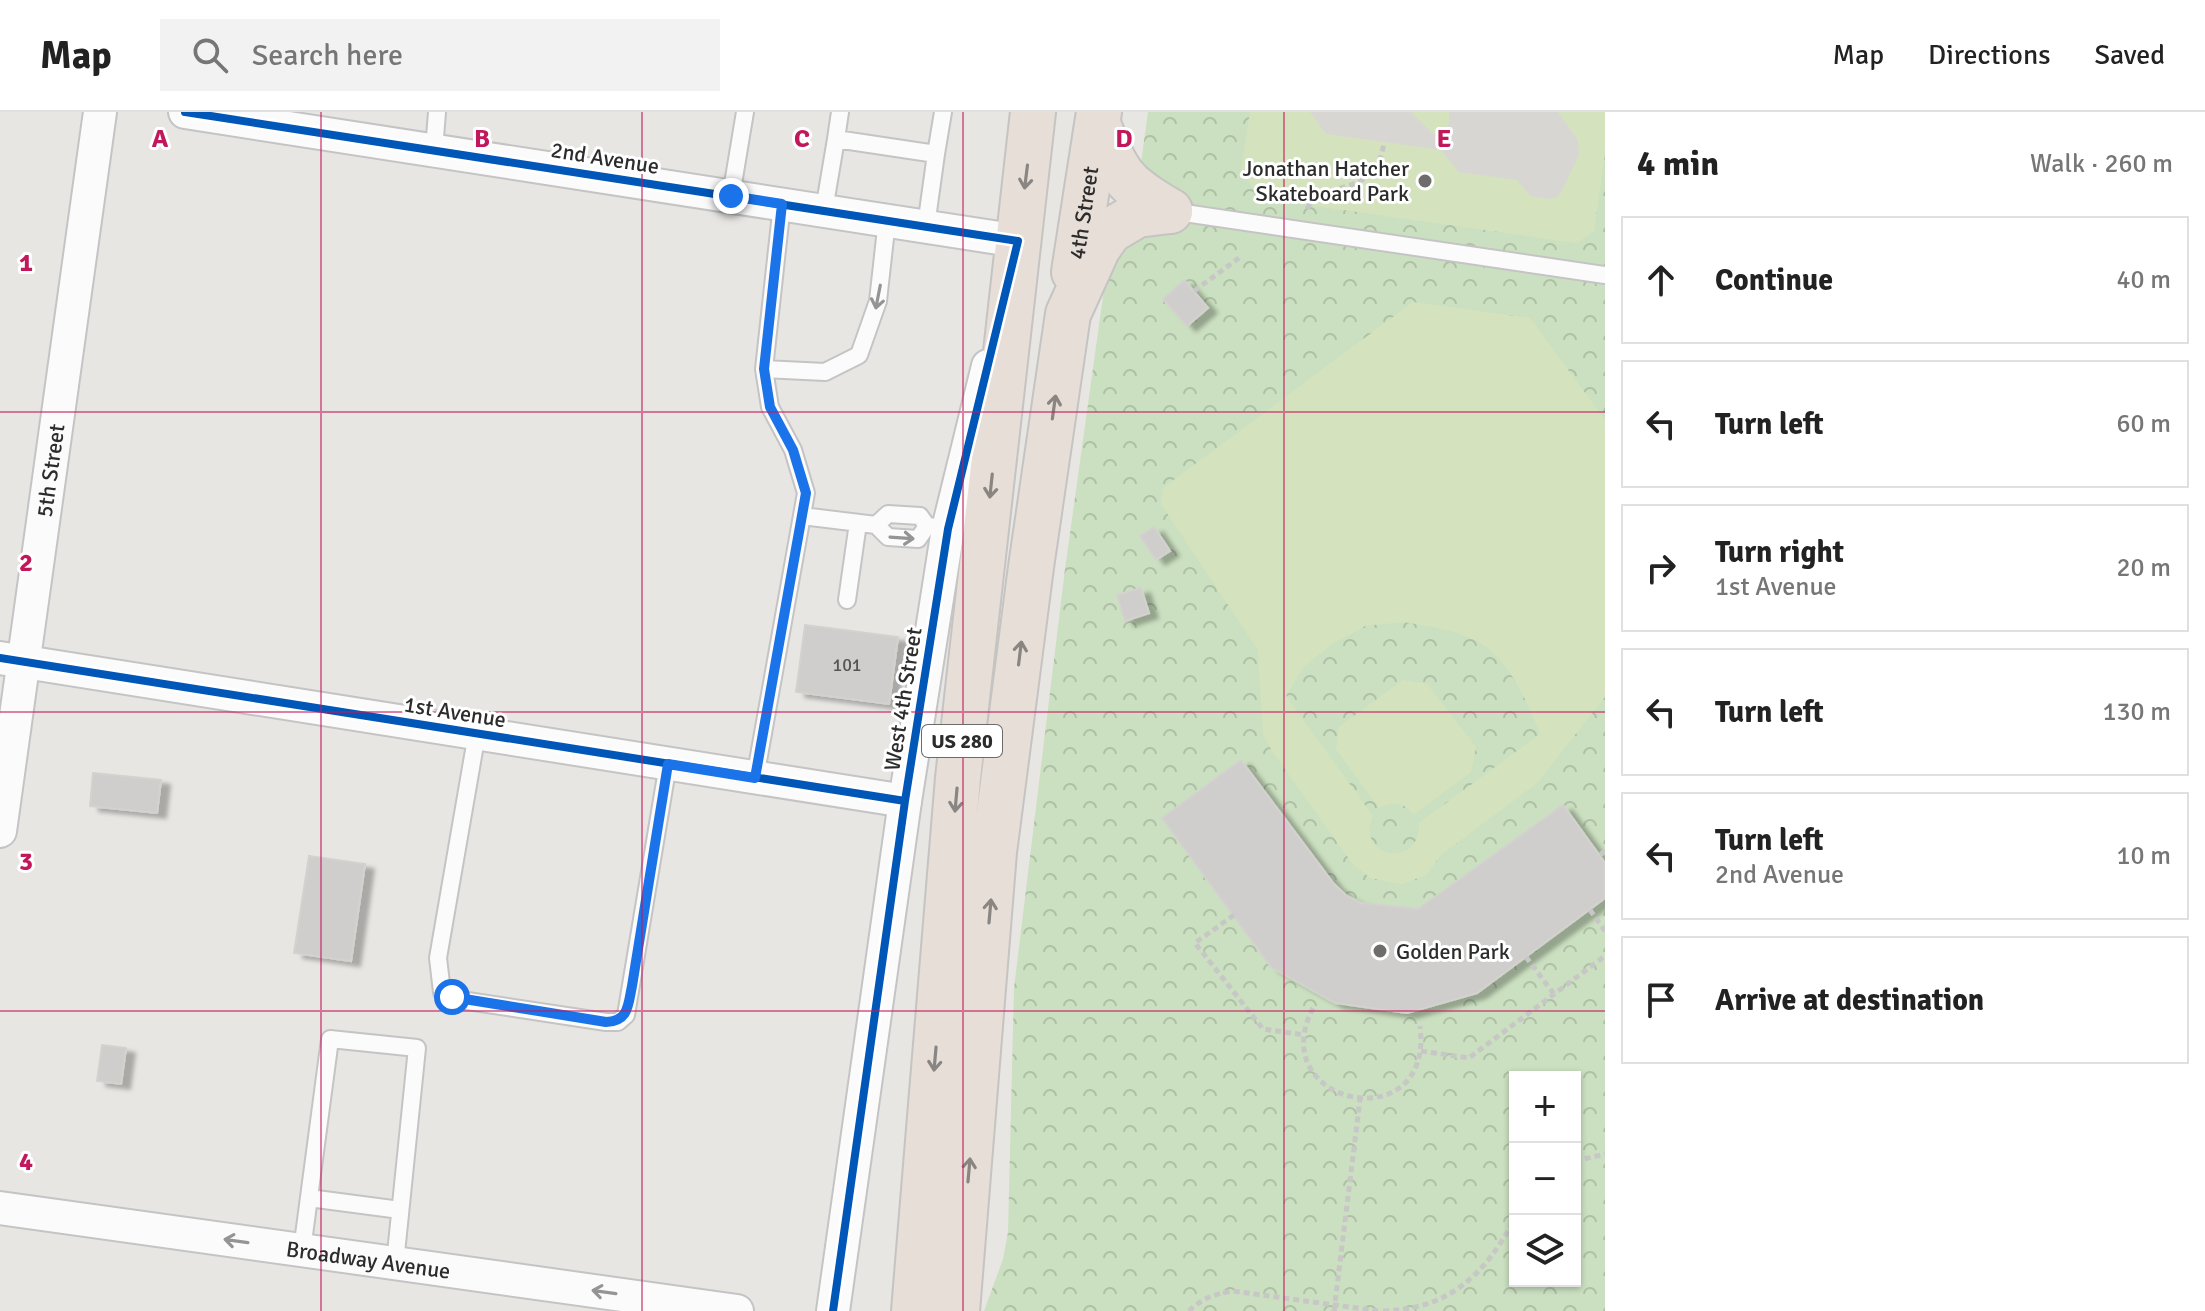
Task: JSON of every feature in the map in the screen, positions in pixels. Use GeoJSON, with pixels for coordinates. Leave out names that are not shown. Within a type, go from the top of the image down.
{"type":"FeatureCollection","features":[{"type":"Feature","properties":{"kind":"highway","name":"US 280"},"geometry":{"type":"LineString","coordinates":[[914,1311],[958,778],[1033,112]]}},
{"type":"Feature","properties":{"kind":"highway"},"geometry":{"type":"LineString","coordinates":[[1098,118],[1112,160],[1129,185],[1170,211]]}},
{"type":"Feature","properties":{"kind":"highway","name":"4th Street"},"geometry":{"type":"LineString","coordinates":[[1068,314],[1098,118]]}},
{"type":"Feature","properties":{"kind":"highway"},"geometry":{"type":"LineString","coordinates":[[1068,314],[1098,248],[1110,231],[1137,215],[1170,211]]}},
{"type":"Feature","properties":{"kind":"highway","name":"US 280"},"geometry":{"type":"LineString","coordinates":[[957,1311],[994,852],[1068,314]]}},
{"type":"Feature","properties":{"kind":"street","name":"5th Street"},"geometry":{"type":"LineString","coordinates":[[0,831],[11,660],[100,112]]}},
{"type":"Feature","properties":{"kind":"street","name":"2nd Avenue"},"geometry":{"type":"LineString","coordinates":[[200,113],[1018,241]]}},
{"type":"Feature","properties":{"kind":"street","name":"West 4th Street"},"geometry":{"type":"LineString","coordinates":[[833,1311],[905,801],[937,528],[1018,241]]}},
{"type":"Feature","properties":{"kind":"street","name":"1st Avenue"},"geometry":{"type":"LineString","coordinates":[[11,660],[905,801]]}},
{"type":"Feature","properties":{"kind":"street","name":"Broadway Avenue"},"geometry":{"type":"LineString","coordinates":[[0,1208],[737,1311]]}},
{"type":"Feature","properties":{"kind":"lane"},"geometry":{"type":"LineString","coordinates":[[434,150],[437,112]]}},
{"type":"Feature","properties":{"kind":"lane"},"geometry":{"type":"LineString","coordinates":[[731,196],[745,112]]}},
{"type":"Feature","properties":{"kind":"lane"},"geometry":{"type":"LineString","coordinates":[[824,210],[840,112]]}},
{"type":"Feature","properties":{"kind":"lane"},"geometry":{"type":"LineString","coordinates":[[926,226],[943,112]]}},
{"type":"Feature","properties":{"kind":"lane"},"geometry":{"type":"LineString","coordinates":[[836,139],[936,154]]}},
{"type":"Feature","properties":{"kind":"lane"},"geometry":{"type":"LineString","coordinates":[[755,778],[806,493],[793,450],[770,407],[764,369],[782,204]]}},
{"type":"Feature","properties":{"kind":"lane"},"geometry":{"type":"LineString","coordinates":[[1170,211],[1605,275]]}},
{"type":"Feature","properties":{"kind":"lane"},"geometry":{"type":"LineString","coordinates":[[764,369],[825,372],[859,355],[878,301],[887,220]]}},
{"type":"Feature","properties":{"kind":"lane"},"geometry":{"type":"LineString","coordinates":[[802,516],[876,525],[888,537],[918,539],[937,528],[920,516],[888,514],[876,525]]}},
{"type":"Feature","properties":{"kind":"lane"},"geometry":{"type":"LineString","coordinates":[[847,600],[858,523]]}},
{"type":"Feature","properties":{"kind":"lane"},"geometry":{"type":"LineString","coordinates":[[477,733],[438,958],[442,992],[461,1000],[606,1022],[618,1022],[626,1015],[668,764]]}},
{"type":"Feature","properties":{"kind":"lane"},"geometry":{"type":"LineString","coordinates":[[302,1250],[330,1039],[417,1048],[395,1263]]}},
{"type":"Feature","properties":{"kind":"lane"},"geometry":{"type":"LineString","coordinates":[[309,1198],[400,1210]]}},
{"type":"Feature","properties":{"kind":"path"},"geometry":{"type":"LineString","coordinates":[[1303,232],[1311,201],[1369,175],[1381,161],[1384,142]]}},
{"type":"Feature","properties":{"kind":"path"},"geometry":{"type":"LineString","coordinates":[[1194,291],[1239,258]]}},
{"type":"Feature","properties":{"kind":"path"},"geometry":{"type":"LineString","coordinates":[[1590,910],[1605,931]]}},
{"type":"Feature","properties":{"kind":"path"},"geometry":{"type":"LineString","coordinates":[[1234,915],[1195,943],[1263,1029],[1305,1035]]}},
{"type":"Feature","properties":{"kind":"path"},"geometry":{"type":"LineString","coordinates":[[1421,1051],[1469,1058],[1605,956]]}},
{"type":"Feature","properties":{"kind":"path"},"geometry":{"type":"LineString","coordinates":[[1526,957],[1554,994]]}},
{"type":"Feature","properties":{"kind":"path"},"geometry":{"type":"LineString","coordinates":[[1313,1008],[1305,1035],[1308,1061],[1315,1074],[1337,1094],[1360,1099],[1381,1097],[1406,1081],[1421,1051],[1420,1026]]}},
{"type":"Feature","properties":{"kind":"path"},"geometry":{"type":"LineString","coordinates":[[1334,1308],[1360,1099]]}},
{"type":"Feature","properties":{"kind":"path"},"geometry":{"type":"LineString","coordinates":[[1581,1160],[1605,1154]]}},
{"type":"Feature","properties":{"kind":"path"},"geometry":{"type":"LineString","coordinates":[[1189,1311],[1214,1294],[1233,1291],[1334,1308],[1384,1311],[1427,1305],[1454,1293],[1487,1263],[1509,1228]]}},
{"type":"Feature","properties":{"kind":"green space"},"geometry":{"type":"Polygon","coordinates":[[[1148,112],[1605,112],[1605,1311],[984,1311],[1003,1259],[1008,1232],[1014,988],[1065,569],[1105,282],[1115,258],[1130,243],[1148,112]]]}},
{"type":"Feature","properties":{"kind":"green space","name":"Jonathan Hatcher Skateboard Park"},"geometry":{"type":"Polygon","coordinates":[[[1250,112],[1605,112],[1605,154],[1594,231],[1577,243],[1315,206],[1306,197],[1255,189],[1241,172],[1250,112]]]}},
{"type":"Feature","properties":{"kind":"green space"},"geometry":{"type":"Polygon","coordinates":[[[1413,302],[1530,318],[1605,420],[1605,697],[1537,783],[1441,855],[1426,875],[1402,884],[1370,878],[1352,863],[1272,751],[1263,734],[1258,650],[1161,504],[1163,488],[1413,302]],[[1403,622],[1365,626],[1331,645],[1303,667],[1286,696],[1373,816],[1370,830],[1372,841],[1390,853],[1400,853],[1410,848],[1417,838],[1419,823],[1540,734],[1516,682],[1488,648],[1440,628],[1403,622]]]}},
{"type":"Feature","properties":{"kind":"green space"},"geometry":{"type":"Polygon","coordinates":[[[1403,680],[1427,684],[1476,747],[1471,772],[1414,814],[1398,804],[1379,808],[1336,749],[1339,727],[1403,680]]]}},
{"type":"Feature","properties":{"kind":"shaded area"},"geometry":{"type":"Polygon","coordinates":[[[1310,112],[1411,112],[1433,134],[1438,135],[1449,124],[1449,112],[1558,112],[1578,140],[1579,155],[1557,197],[1530,196],[1517,180],[1458,172],[1441,150],[1326,134],[1310,112]]]}},
{"type":"Feature","properties":{"kind":"building"},"geometry":{"type":"Polygon","coordinates":[[[1184,280],[1208,308],[1187,326],[1163,299],[1184,280]]]}},
{"type":"Feature","properties":{"kind":"building"},"geometry":{"type":"Polygon","coordinates":[[[1154,527],[1170,551],[1156,560],[1140,536],[1154,527]]]}},
{"type":"Feature","properties":{"kind":"building"},"geometry":{"type":"Polygon","coordinates":[[[1141,588],[1149,613],[1125,621],[1117,595],[1141,588]]]}},
{"type":"Feature","properties":{"kind":"building"},"geometry":{"type":"Polygon","coordinates":[[[805,625],[898,637],[889,704],[796,692],[805,625]]]}},
{"type":"Feature","properties":{"kind":"building"},"geometry":{"type":"Polygon","coordinates":[[[1241,760],[1334,884],[1361,903],[1418,909],[1563,805],[1605,863],[1605,898],[1477,993],[1407,1013],[1335,1003],[1271,967],[1162,818],[1241,760]]]}},
{"type":"Feature","properties":{"kind":"building"},"geometry":{"type":"Polygon","coordinates":[[[93,773],[161,780],[157,813],[90,806],[93,773]]]}},
{"type":"Feature","properties":{"kind":"building"},"geometry":{"type":"Polygon","coordinates":[[[309,856],[365,864],[351,961],[294,953],[309,856]]]}},
{"type":"Feature","properties":{"kind":"building"},"geometry":{"type":"Polygon","coordinates":[[[102,1045],[126,1048],[121,1084],[97,1081],[102,1045]]]}},
{"type":"Feature","properties":{"kind":"cycle path"},"geometry":{"type":"LineString","coordinates":[[185,112],[1018,241],[948,529],[905,801],[833,1311]]}},
{"type":"Feature","properties":{"kind":"cycle path"},"geometry":{"type":"LineString","coordinates":[[0,658],[905,801]]}},
{"type":"Feature","properties":{"kind":"place","name":"Jonathan Hatcher Skateboard Park"},"geometry":{"type":"Point","coordinates":[1425,181]}},
{"type":"Feature","properties":{"kind":"place","name":"Golden Park"},"geometry":{"type":"Point","coordinates":[1380,951]}},
{"type":"Feature","properties":{"kind":"route"},"geometry":{"type":"LineString","coordinates":[[452,997],[618,1022],[626,1015],[632,986],[668,764],[755,778],[806,493],[793,450],[770,407],[764,369],[782,204],[731,196]]}}]}
